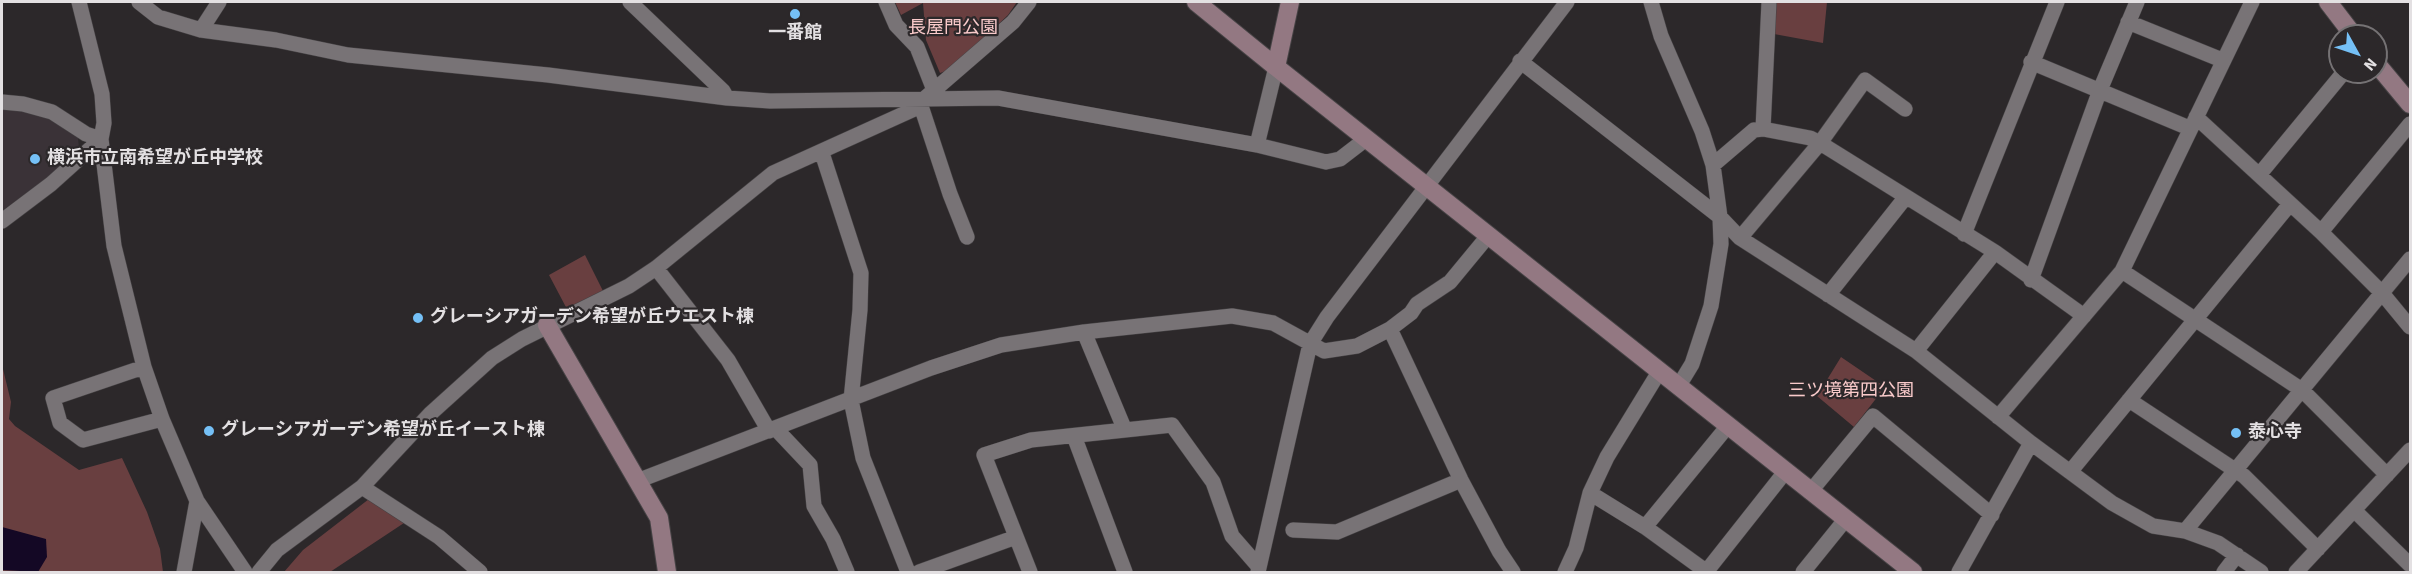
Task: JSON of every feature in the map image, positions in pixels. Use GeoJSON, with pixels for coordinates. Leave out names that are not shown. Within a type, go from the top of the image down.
{"type":"FeatureCollection","features":[{"type":"Feature","properties":{"kind":"street"},"geometry":{"type":"LineString","coordinates":[[79,2],[102,94],[104,123],[101,139],[114,246],[143,362],[162,419],[198,501],[245,573]]}},
{"type":"Feature","properties":{"kind":"street"},"geometry":{"type":"LineString","coordinates":[[139,2],[158,17],[201,30],[276,40],[348,55],[529,73],[727,98],[770,101],[998,98],[1257,145],[1326,162],[1340,159],[1366,139]]}},
{"type":"Feature","properties":{"kind":"street"},"geometry":{"type":"LineString","coordinates":[[201,30],[219,2]]}},
{"type":"Feature","properties":{"kind":"street"},"geometry":{"type":"LineString","coordinates":[[630,2],[715,82],[727,98]]}},
{"type":"Feature","properties":{"kind":"street"},"geometry":{"type":"LineString","coordinates":[[886,2],[896,25],[917,47],[926,98],[950,194],[967,237]]}},
{"type":"Feature","properties":{"kind":"street"},"geometry":{"type":"LineString","coordinates":[[259,573],[277,549],[362,487],[461,384],[492,358],[547,326],[628,286],[656,268],[773,173],[822,153],[926,98],[1013,22],[1029,2]]}},
{"type":"Feature","properties":{"kind":"street"},"geometry":{"type":"LineString","coordinates":[[1196,2],[1913,573]]}},
{"type":"Feature","properties":{"kind":"street"},"geometry":{"type":"LineString","coordinates":[[1257,145],[1290,2]]}},
{"type":"Feature","properties":{"kind":"street"},"geometry":{"type":"LineString","coordinates":[[1030,573],[984,455],[1031,440],[1124,428],[1172,425],[1213,482],[1232,536],[1258,570],[1281,528],[1310,344],[1327,316],[1567,2]]}},
{"type":"Feature","properties":{"kind":"street"},"geometry":{"type":"LineString","coordinates":[[1651,2],[1661,36],[1702,131],[1713,165],[1720,217],[1720,244],[1711,306],[1692,364],[1678,387]]}},
{"type":"Feature","properties":{"kind":"street"},"geometry":{"type":"LineString","coordinates":[[1763,129],[1769,2]]}},
{"type":"Feature","properties":{"kind":"street"},"geometry":{"type":"LineString","coordinates":[[1964,234],[2031,62],[2057,2]]}},
{"type":"Feature","properties":{"kind":"street"},"geometry":{"type":"LineString","coordinates":[[2031,280],[2100,90],[2137,2]]}},
{"type":"Feature","properties":{"kind":"street"},"geometry":{"type":"LineString","coordinates":[[1998,417],[2122,271],[2252,2]]}},
{"type":"Feature","properties":{"kind":"street"},"geometry":{"type":"LineString","coordinates":[[2328,2],[2345,24]]}},
{"type":"Feature","properties":{"kind":"street"},"geometry":{"type":"LineString","coordinates":[[2128,22],[2222,60]]}},
{"type":"Feature","properties":{"kind":"street"},"geometry":{"type":"LineString","coordinates":[[1520,61],[1720,217],[1740,238],[1916,351],[2031,443],[2112,503],[2153,526],[2186,531],[2218,543],[2261,573]]}},
{"type":"Feature","properties":{"kind":"street"},"geometry":{"type":"LineString","coordinates":[[2031,62],[2100,90],[2193,122],[2259,175],[2321,232],[2382,293],[2410,327]]}},
{"type":"Feature","properties":{"kind":"street"},"geometry":{"type":"LineString","coordinates":[[2388,77],[2410,104]]}},
{"type":"Feature","properties":{"kind":"street"},"geometry":{"type":"LineString","coordinates":[[1740,238],[1820,143],[1865,80],[1905,109]]}},
{"type":"Feature","properties":{"kind":"street"},"geometry":{"type":"LineString","coordinates":[[2259,175],[2334,84]]}},
{"type":"Feature","properties":{"kind":"street"},"geometry":{"type":"LineString","coordinates":[[2,102],[23,104],[52,112],[86,134],[101,139]]}},
{"type":"Feature","properties":{"kind":"street"},"geometry":{"type":"LineString","coordinates":[[2321,232],[2410,124]]}},
{"type":"Feature","properties":{"kind":"street"},"geometry":{"type":"LineString","coordinates":[[1713,165],[1754,130],[1763,129],[1810,138],[1995,252],[2084,316]]}},
{"type":"Feature","properties":{"kind":"street"},"geometry":{"type":"LineString","coordinates":[[2,221],[51,184],[101,139]]}},
{"type":"Feature","properties":{"kind":"street"},"geometry":{"type":"LineString","coordinates":[[822,153],[861,273],[860,310],[851,400],[862,458],[908,573]]}},
{"type":"Feature","properties":{"kind":"street"},"geometry":{"type":"LineString","coordinates":[[1828,295],[1905,198]]}},
{"type":"Feature","properties":{"kind":"street"},"geometry":{"type":"LineString","coordinates":[[2070,472],[2290,204]]}},
{"type":"Feature","properties":{"kind":"street"},"geometry":{"type":"LineString","coordinates":[[637,481],[931,368],[1001,345],[1084,332],[1232,316],[1273,323],[1324,351],[1357,346],[1411,314],[1417,304],[1450,282],[1488,236]]}},
{"type":"Feature","properties":{"kind":"street"},"geometry":{"type":"LineString","coordinates":[[1916,351],[1995,252]]}},
{"type":"Feature","properties":{"kind":"street"},"geometry":{"type":"LineString","coordinates":[[2186,531],[2410,259]]}},
{"type":"Feature","properties":{"kind":"street"},"geometry":{"type":"LineString","coordinates":[[656,268],[728,360],[772,430],[810,465],[814,506],[833,538],[847,573]]}},
{"type":"Feature","properties":{"kind":"street"},"geometry":{"type":"LineString","coordinates":[[2122,271],[2302,390],[2387,475]]}},
{"type":"Feature","properties":{"kind":"street"},"geometry":{"type":"LineString","coordinates":[[547,326],[658,518],[667,573]]}},
{"type":"Feature","properties":{"kind":"street"},"geometry":{"type":"LineString","coordinates":[[1389,329],[1461,480],[1513,573]]}},
{"type":"Feature","properties":{"kind":"street"},"geometry":{"type":"LineString","coordinates":[[1084,332],[1124,428]]}},
{"type":"Feature","properties":{"kind":"street"},"geometry":{"type":"LineString","coordinates":[[143,362],[53,398],[60,423],[83,440],[162,419]]}},
{"type":"Feature","properties":{"kind":"street"},"geometry":{"type":"LineString","coordinates":[[1565,573],[1576,549],[1590,493],[1607,457],[1659,372]]}},
{"type":"Feature","properties":{"kind":"street"},"geometry":{"type":"LineString","coordinates":[[2129,400],[2236,470],[2318,549]]}},
{"type":"Feature","properties":{"kind":"street"},"geometry":{"type":"LineString","coordinates":[[1810,492],[1874,416],[1992,515]]}},
{"type":"Feature","properties":{"kind":"street"},"geometry":{"type":"LineString","coordinates":[[1645,527],[1727,427]]}},
{"type":"Feature","properties":{"kind":"street"},"geometry":{"type":"LineString","coordinates":[[1074,436],[1125,573]]}},
{"type":"Feature","properties":{"kind":"street"},"geometry":{"type":"LineString","coordinates":[[1959,573],[2031,443]]}},
{"type":"Feature","properties":{"kind":"street"},"geometry":{"type":"LineString","coordinates":[[2296,573],[2410,450]]}},
{"type":"Feature","properties":{"kind":"street"},"geometry":{"type":"LineString","coordinates":[[1590,493],[1645,527],[1707,572],[1785,472]]}},
{"type":"Feature","properties":{"kind":"street"},"geometry":{"type":"LineString","coordinates":[[1281,528],[1337,532],[1461,480]]}},
{"type":"Feature","properties":{"kind":"street"},"geometry":{"type":"LineString","coordinates":[[362,487],[438,537],[480,573]]}},
{"type":"Feature","properties":{"kind":"street"},"geometry":{"type":"LineString","coordinates":[[184,573],[198,501]]}},
{"type":"Feature","properties":{"kind":"street"},"geometry":{"type":"LineString","coordinates":[[2354,510],[2410,567],[2407,573]]}},
{"type":"Feature","properties":{"kind":"street"},"geometry":{"type":"LineString","coordinates":[[1803,573],[1845,520]]}},
{"type":"Feature","properties":{"kind":"street"},"geometry":{"type":"LineString","coordinates":[[919,573],[1016,537]]}},
{"type":"Feature","properties":{"kind":"street"},"geometry":{"type":"LineString","coordinates":[[2223,573],[2237,555]]}},
{"type":"Feature","properties":{"kind":"shaded area","name":"横浜市立南希望が丘中学校"},"geometry":{"type":"Polygon","coordinates":[[[2,109],[20,109],[48,118],[78,138],[79,148],[58,171],[2,211],[2,109]]]}},
{"type":"Feature","properties":{"kind":"shaded area"},"geometry":{"type":"Polygon","coordinates":[[[2,527],[46,539],[47,557],[38,572],[2,570],[2,527]]]}},
{"type":"Feature","properties":{"kind":"green space","name":"長屋門公園"},"geometry":{"type":"Polygon","coordinates":[[[895,2],[1017,2],[1008,15],[952,69],[940,73],[926,40],[923,3],[901,15],[895,2]]]}},
{"type":"Feature","properties":{"kind":"green space"},"geometry":{"type":"Polygon","coordinates":[[[1775,2],[1827,2],[1823,43],[1774,34],[1775,2]]]}},
{"type":"Feature","properties":{"kind":"green space"},"geometry":{"type":"Polygon","coordinates":[[[585,255],[604,293],[568,311],[549,275],[585,255]]]}},
{"type":"Feature","properties":{"kind":"green space","name":"三ツ境第四公園"},"geometry":{"type":"Polygon","coordinates":[[[1841,357],[1885,387],[1854,427],[1817,396],[1841,357]]]}},
{"type":"Feature","properties":{"kind":"green space"},"geometry":{"type":"Polygon","coordinates":[[[2,365],[11,402],[9,419],[15,426],[79,470],[122,458],[147,512],[160,549],[163,572],[2,572],[2,365]]]}},
{"type":"Feature","properties":{"kind":"green space"},"geometry":{"type":"Polygon","coordinates":[[[369,499],[404,523],[330,572],[284,572],[303,550],[369,499]]]}},
{"type":"Feature","properties":{"kind":"place","name":"一番館"},"geometry":{"type":"Point","coordinates":[795,14]}},
{"type":"Feature","properties":{"kind":"place","name":"横浜市立南希望が丘中学校"},"geometry":{"type":"Point","coordinates":[35,159]}},
{"type":"Feature","properties":{"kind":"place","name":"グレーシアガーデン希望が丘ウエスト棟"},"geometry":{"type":"Point","coordinates":[418,318]}},
{"type":"Feature","properties":{"kind":"place","name":"グレーシアガーデン希望が丘イースト棟"},"geometry":{"type":"Point","coordinates":[209,431]}},
{"type":"Feature","properties":{"kind":"place","name":"泰心寺"},"geometry":{"type":"Point","coordinates":[2236,433]}}]}
